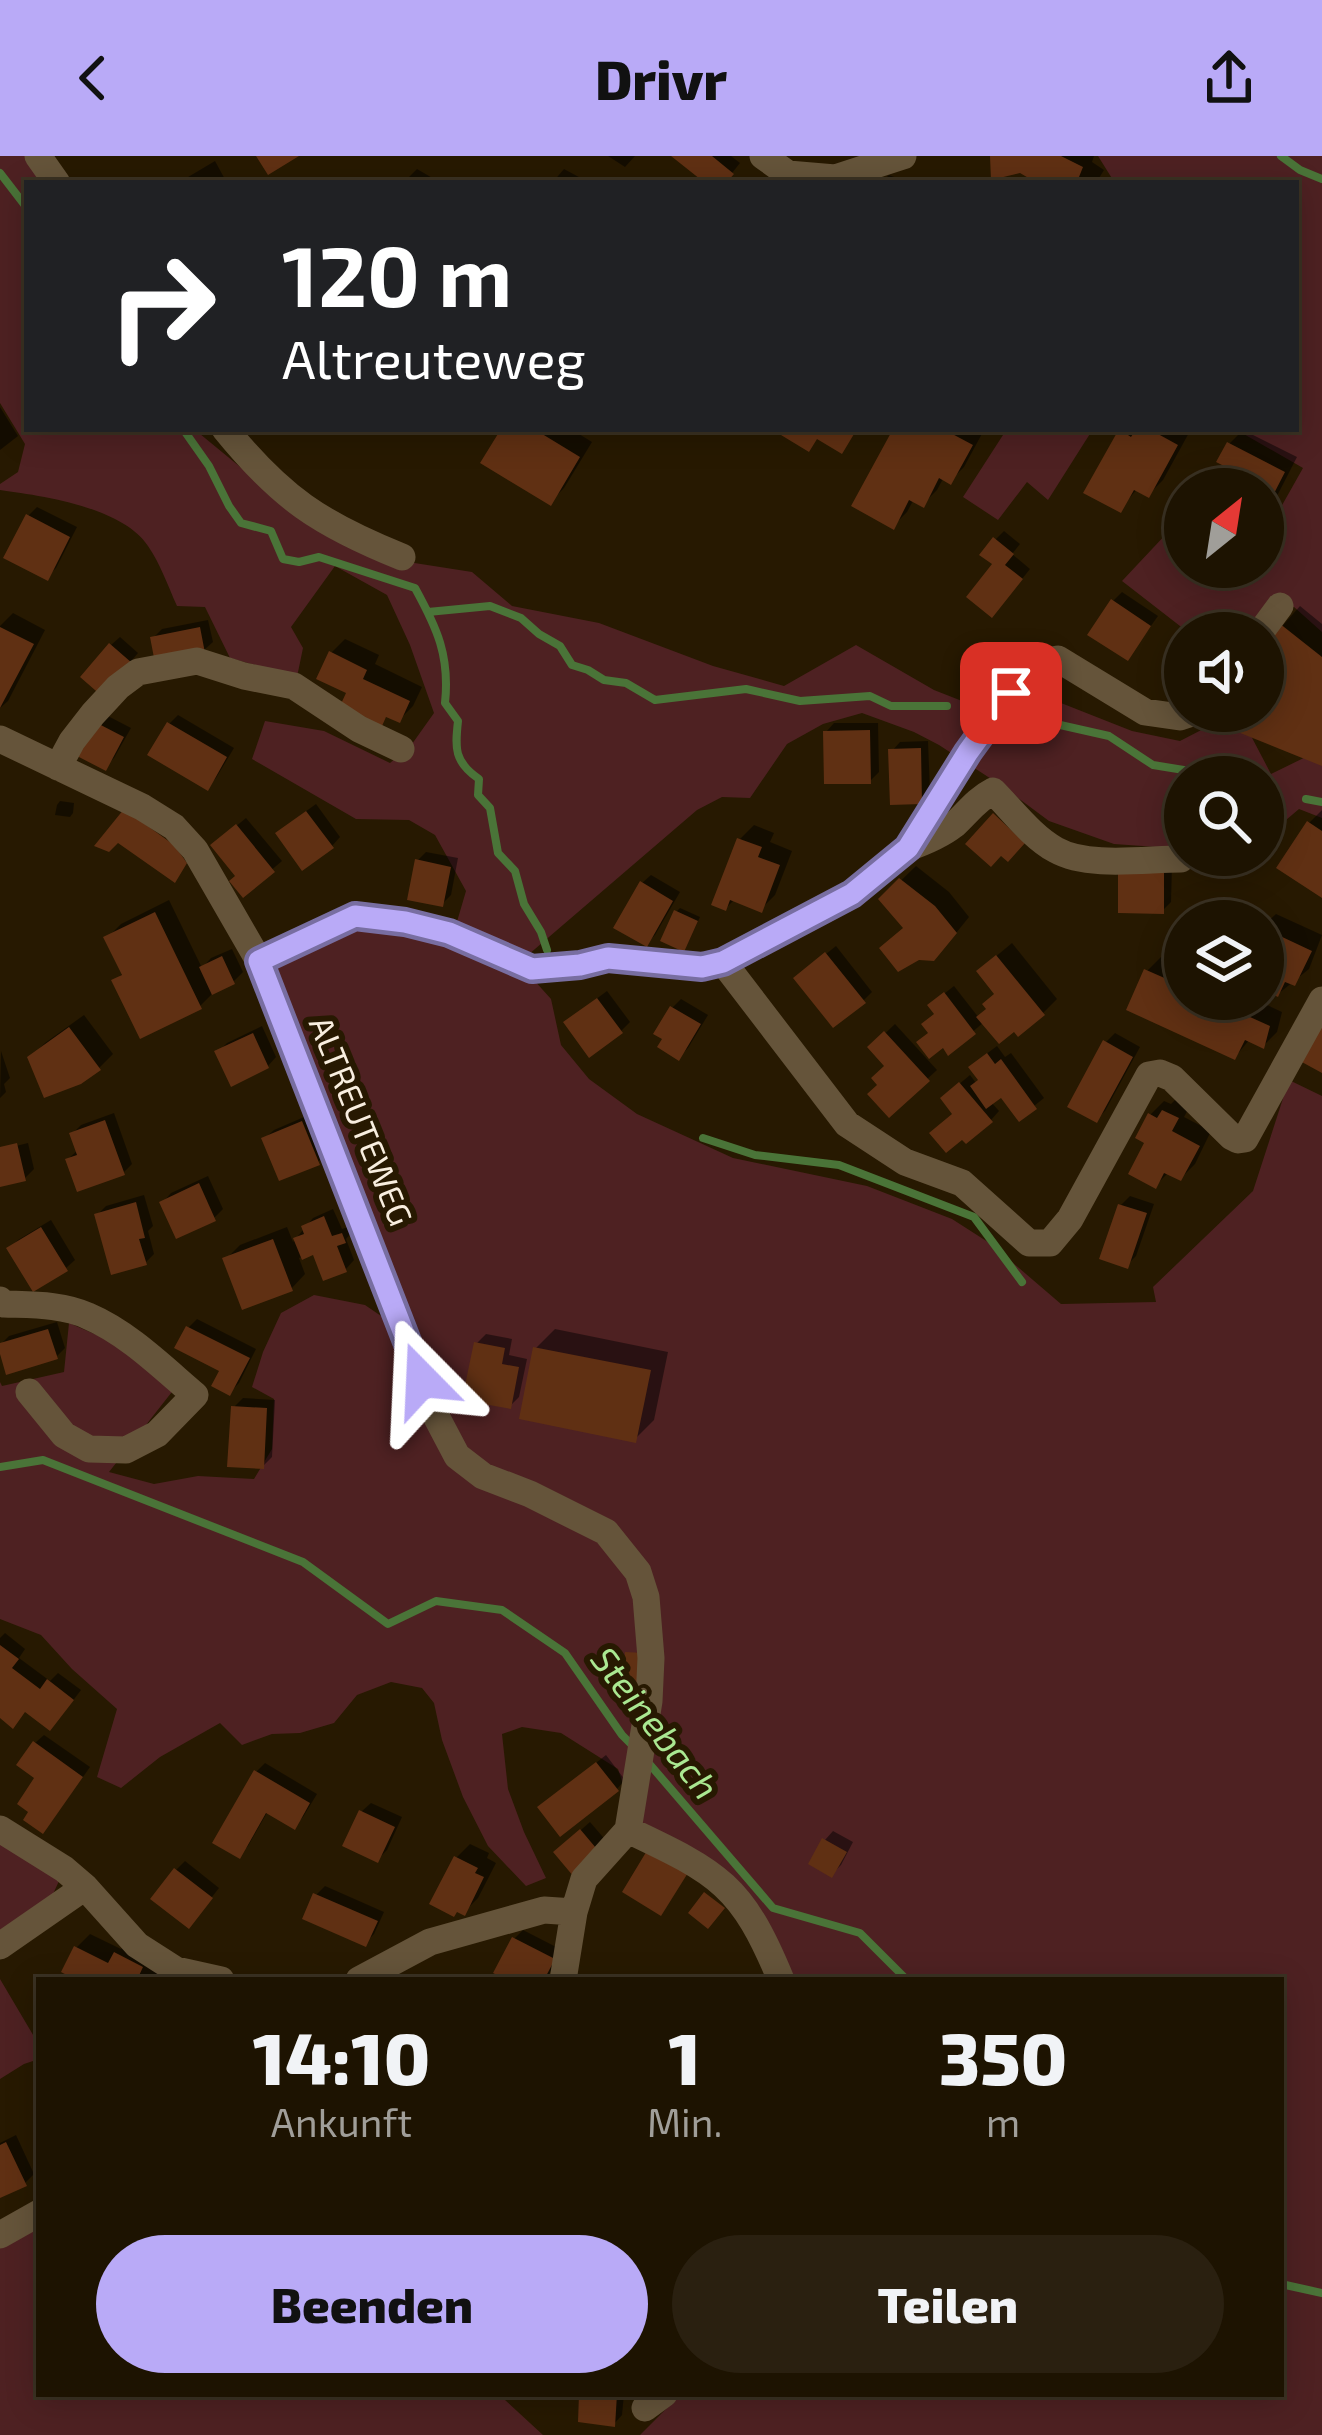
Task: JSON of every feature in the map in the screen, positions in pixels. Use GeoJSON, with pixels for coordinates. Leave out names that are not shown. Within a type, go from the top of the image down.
{"type":"FeatureCollection","features":[{"type":"Feature","properties":{"kind":"street"},"geometry":{"type":"LineString","coordinates":[[763,156],[788,174],[835,178],[903,156]]}},
{"type":"Feature","properties":{"kind":"street"},"geometry":{"type":"LineString","coordinates":[[228,432],[279,490],[351,537],[402,557]]}},
{"type":"Feature","properties":{"kind":"street"},"geometry":{"type":"LineString","coordinates":[[1276,612],[1280,606]]}},
{"type":"Feature","properties":{"kind":"street"},"geometry":{"type":"LineString","coordinates":[[259,961],[355,916],[449,933],[532,969],[608,958],[702,967],[723,962],[852,894],[908,848],[968,752],[1033,664],[1058,659],[1144,712],[1164,715]]}},
{"type":"Feature","properties":{"kind":"street"},"geometry":{"type":"LineString","coordinates":[[58,766],[93,714],[128,679],[138,672],[196,661],[294,686],[358,729],[401,749]]}},
{"type":"Feature","properties":{"kind":"street","name":"ALTREUTEWEG"},"geometry":{"type":"LineString","coordinates":[[0,740],[142,807],[173,827],[195,850],[259,961],[437,1418],[457,1456],[483,1476],[606,1532],[638,1572],[646,1597],[651,1658],[649,1701],[628,1830]]}},
{"type":"Feature","properties":{"kind":"street"},"geometry":{"type":"LineString","coordinates":[[908,848],[932,840],[993,791],[1056,850],[1084,860],[1164,859]]}},
{"type":"Feature","properties":{"kind":"street"},"geometry":{"type":"LineString","coordinates":[[723,962],[847,1124],[905,1162],[962,1183],[1029,1243],[1050,1243],[1070,1220],[1149,1075],[1172,1078],[1232,1137],[1245,1139],[1322,1000]]}},
{"type":"Feature","properties":{"kind":"street"},"geometry":{"type":"LineString","coordinates":[[0,1300],[86,1314],[135,1344],[195,1395],[157,1434],[126,1450],[89,1448],[64,1436],[28,1392]]}},
{"type":"Feature","properties":{"kind":"street"},"geometry":{"type":"LineString","coordinates":[[0,1829],[45,1855],[85,1887],[137,1945],[176,1970],[208,1977]]}},
{"type":"Feature","properties":{"kind":"street"},"geometry":{"type":"LineString","coordinates":[[563,1977],[584,1879],[628,1830],[692,1860],[727,1886],[747,1909],[780,1977]]}},
{"type":"Feature","properties":{"kind":"street"},"geometry":{"type":"LineString","coordinates":[[0,1946],[85,1887]]}},
{"type":"Feature","properties":{"kind":"street"},"geometry":{"type":"LineString","coordinates":[[365,1977],[430,1942],[544,1910],[574,1912]]}},
{"type":"Feature","properties":{"kind":"street"},"geometry":{"type":"LineString","coordinates":[[0,2235],[36,2214]]}},
{"type":"Feature","properties":{"kind":"shaded area"},"geometry":{"type":"Polygon","coordinates":[[[0,156],[26,156],[44,180],[24,180],[24,432],[198,432],[284,503],[389,559],[472,572],[512,606],[599,623],[713,666],[784,686],[856,645],[934,690],[990,712],[1061,703],[1132,731],[1180,741],[1197,732],[1249,732],[1262,756],[1164,756],[1164,848],[1114,844],[1049,821],[939,745],[862,713],[823,724],[787,744],[750,798],[722,797],[697,810],[528,955],[456,925],[466,891],[435,835],[409,820],[356,819],[252,759],[265,721],[324,731],[390,763],[412,744],[434,713],[387,595],[335,566],[291,627],[303,648],[297,677],[230,658],[205,607],[177,606],[160,567],[136,533],[80,506],[0,490],[0,484],[18,472],[25,444],[0,403],[0,156]]]}},
{"type":"Feature","properties":{"kind":"shaded area"},"geometry":{"type":"Polygon","coordinates":[[[1098,156],[1322,156],[1322,632],[1294,607],[1270,612],[1164,614],[1122,581],[1164,536],[1164,588],[1284,588],[1284,502],[1303,468],[1240,432],[1299,432],[1299,180],[1113,180],[1098,156]]]}},
{"type":"Feature","properties":{"kind":"shaded area"},"geometry":{"type":"Polygon","coordinates":[[[998,432],[1091,432],[1048,500],[1027,482],[998,520],[963,497],[1003,435],[998,432]]]}},
{"type":"Feature","properties":{"kind":"shaded area"},"geometry":{"type":"Polygon","coordinates":[[[1322,749],[1322,818],[1299,809],[1286,820],[1284,768],[1322,749]]]}},
{"type":"Feature","properties":{"kind":"shaded area"},"geometry":{"type":"Polygon","coordinates":[[[352,928],[451,941],[533,979],[551,999],[561,1045],[589,1079],[637,1114],[733,1158],[867,1186],[952,1219],[991,1244],[1061,1304],[1156,1302],[1153,1287],[1253,1191],[1289,1080],[1322,1096],[1322,2435],[640,2435],[678,2397],[1284,2397],[1284,1977],[792,1977],[771,1932],[637,1827],[618,1769],[561,1733],[522,1727],[502,1734],[508,1789],[546,1878],[526,1886],[488,1846],[463,1797],[434,1703],[422,1688],[391,1682],[357,1695],[334,1723],[300,1733],[272,1734],[242,1745],[220,1723],[160,1757],[121,1788],[97,1777],[117,1709],[41,1635],[0,1619],[0,1382],[2,1386],[64,1372],[69,1323],[127,1348],[175,1388],[109,1472],[154,1484],[198,1476],[254,1479],[272,1449],[274,1399],[252,1387],[281,1313],[314,1295],[365,1305],[384,1318],[272,966],[352,928]]]}},
{"type":"Feature","properties":{"kind":"shaded area"},"geometry":{"type":"Polygon","coordinates":[[[0,1838],[59,1881],[47,1907],[0,1935],[0,1838]]]}},
{"type":"Feature","properties":{"kind":"shaded area"},"geometry":{"type":"Polygon","coordinates":[[[0,1979],[36,2040],[36,2060],[0,2079],[0,1979]]]}},
{"type":"Feature","properties":{"kind":"shaded area"},"geometry":{"type":"Polygon","coordinates":[[[36,2223],[36,2397],[508,2397],[505,2400],[543,2435],[0,2435],[0,2244],[36,2223]]]}},
{"type":"Feature","properties":{"kind":"building"},"geometry":{"type":"Polygon","coordinates":[[[256,156],[299,156],[268,175],[256,156]]]}},
{"type":"Feature","properties":{"kind":"building"},"geometry":{"type":"Polygon","coordinates":[[[671,156],[712,156],[734,174],[729,180],[701,180],[671,156]]]}},
{"type":"Feature","properties":{"kind":"building"},"geometry":{"type":"Polygon","coordinates":[[[990,156],[1061,156],[1083,167],[1079,177],[1084,180],[1032,180],[1020,173],[991,180],[990,156]]]}},
{"type":"Feature","properties":{"kind":"building"},"geometry":{"type":"Polygon","coordinates":[[[499,432],[539,432],[580,457],[551,506],[480,463],[499,432]]]}},
{"type":"Feature","properties":{"kind":"building"},"geometry":{"type":"Polygon","coordinates":[[[855,432],[842,454],[817,439],[809,452],[781,435],[855,432]]]}},
{"type":"Feature","properties":{"kind":"building"},"geometry":{"type":"Polygon","coordinates":[[[891,432],[949,432],[973,445],[951,485],[939,478],[924,508],[909,500],[894,530],[851,506],[891,432]]]}},
{"type":"Feature","properties":{"kind":"building"},"geometry":{"type":"Polygon","coordinates":[[[1117,432],[1131,437],[1134,432],[1154,432],[1178,445],[1149,498],[1134,490],[1121,513],[1083,493],[1117,432]]]}},
{"type":"Feature","properties":{"kind":"building"},"geometry":{"type":"Polygon","coordinates":[[[1227,442],[1277,468],[1226,468],[1216,462],[1227,442]]]}},
{"type":"Feature","properties":{"kind":"building"},"geometry":{"type":"Polygon","coordinates":[[[26,514],[70,537],[48,581],[3,558],[26,514]]]}},
{"type":"Feature","properties":{"kind":"building"},"geometry":{"type":"Polygon","coordinates":[[[993,537],[1014,554],[1005,565],[1023,579],[992,618],[966,597],[992,564],[979,555],[993,537]]]}},
{"type":"Feature","properties":{"kind":"building"},"geometry":{"type":"Polygon","coordinates":[[[1111,599],[1151,626],[1128,661],[1087,635],[1111,599]]]}},
{"type":"Feature","properties":{"kind":"building"},"geometry":{"type":"Polygon","coordinates":[[[0,627],[34,644],[0,708],[0,627]]]}},
{"type":"Feature","properties":{"kind":"building"},"geometry":{"type":"Polygon","coordinates":[[[200,627],[205,653],[155,663],[150,637],[200,627]]]}},
{"type":"Feature","properties":{"kind":"building"},"geometry":{"type":"Polygon","coordinates":[[[1284,627],[1322,657],[1322,766],[1238,732],[1284,732],[1284,627]]]}},
{"type":"Feature","properties":{"kind":"building"},"geometry":{"type":"Polygon","coordinates":[[[109,643],[132,663],[103,697],[80,677],[109,643]]]}},
{"type":"Feature","properties":{"kind":"building"},"geometry":{"type":"Polygon","coordinates":[[[329,651],[367,670],[363,679],[410,701],[400,723],[386,717],[382,726],[340,706],[346,693],[316,679],[329,651]]]}},
{"type":"Feature","properties":{"kind":"building"},"geometry":{"type":"Polygon","coordinates":[[[95,722],[124,737],[106,771],[77,756],[95,722]]]}},
{"type":"Feature","properties":{"kind":"building"},"geometry":{"type":"Polygon","coordinates":[[[167,722],[227,757],[208,791],[147,755],[167,722]]]}},
{"type":"Feature","properties":{"kind":"building"},"geometry":{"type":"Polygon","coordinates":[[[870,730],[871,784],[824,784],[823,731],[870,730]]]}},
{"type":"Feature","properties":{"kind":"building"},"geometry":{"type":"Polygon","coordinates":[[[921,748],[922,804],[890,805],[888,749],[921,748]]]}},
{"type":"Feature","properties":{"kind":"building"},"geometry":{"type":"Polygon","coordinates":[[[124,809],[174,845],[187,863],[175,883],[118,843],[109,852],[94,846],[124,809]]]}},
{"type":"Feature","properties":{"kind":"building"},"geometry":{"type":"Polygon","coordinates":[[[306,811],[334,848],[302,871],[275,833],[306,811]]]}},
{"type":"Feature","properties":{"kind":"building"},"geometry":{"type":"Polygon","coordinates":[[[993,813],[1025,843],[1008,862],[1001,856],[991,867],[965,844],[993,813]]]}},
{"type":"Feature","properties":{"kind":"building"},"geometry":{"type":"Polygon","coordinates":[[[1307,821],[1322,831],[1322,898],[1284,873],[1284,856],[1307,821]]]}},
{"type":"Feature","properties":{"kind":"building"},"geometry":{"type":"Polygon","coordinates":[[[236,824],[275,872],[243,898],[229,881],[235,876],[210,845],[236,824]]]}},
{"type":"Feature","properties":{"kind":"building"},"geometry":{"type":"Polygon","coordinates":[[[737,838],[762,847],[758,857],[780,865],[762,913],[730,900],[726,911],[711,905],[737,838]]]}},
{"type":"Feature","properties":{"kind":"building"},"geometry":{"type":"Polygon","coordinates":[[[415,859],[451,867],[443,907],[407,900],[415,859]]]}},
{"type":"Feature","properties":{"kind":"building"},"geometry":{"type":"Polygon","coordinates":[[[1118,872],[1164,873],[1164,914],[1118,913],[1118,872]]]}},
{"type":"Feature","properties":{"kind":"building"},"geometry":{"type":"Polygon","coordinates":[[[899,878],[935,906],[957,933],[934,961],[919,960],[898,972],[879,948],[903,928],[878,899],[899,878]]]}},
{"type":"Feature","properties":{"kind":"building"},"geometry":{"type":"Polygon","coordinates":[[[640,881],[673,901],[647,947],[613,928],[640,881]]]}},
{"type":"Feature","properties":{"kind":"building"},"geometry":{"type":"Polygon","coordinates":[[[674,910],[698,921],[684,952],[660,941],[674,910]]]}},
{"type":"Feature","properties":{"kind":"building"},"geometry":{"type":"Polygon","coordinates":[[[155,912],[202,1009],[140,1039],[111,980],[122,975],[103,937],[155,912]]]}},
{"type":"Feature","properties":{"kind":"building"},"geometry":{"type":"Polygon","coordinates":[[[1284,938],[1312,951],[1295,986],[1285,982],[1284,938]]]}},
{"type":"Feature","properties":{"kind":"building"},"geometry":{"type":"Polygon","coordinates":[[[825,952],[866,1003],[833,1028],[793,978],[825,952]]]}},
{"type":"Feature","properties":{"kind":"building"},"geometry":{"type":"Polygon","coordinates":[[[996,955],[1045,1015],[1018,1037],[1014,1032],[999,1044],[976,1017],[994,994],[976,971],[996,955]]]}},
{"type":"Feature","properties":{"kind":"building"},"geometry":{"type":"Polygon","coordinates":[[[222,956],[235,984],[212,995],[199,967],[222,956]]]}},
{"type":"Feature","properties":{"kind":"building"},"geometry":{"type":"Polygon","coordinates":[[[1144,969],[1164,978],[1164,1020],[1257,1020],[1270,1026],[1264,1049],[1245,1040],[1235,1060],[1126,1010],[1144,969]]]}},
{"type":"Feature","properties":{"kind":"building"},"geometry":{"type":"Polygon","coordinates":[[[944,992],[976,1034],[948,1056],[943,1048],[929,1059],[916,1042],[928,1033],[921,1024],[934,1014],[927,1005],[944,992]]]}},
{"type":"Feature","properties":{"kind":"building"},"geometry":{"type":"Polygon","coordinates":[[[597,998],[623,1033],[589,1058],[563,1022],[597,998]]]}},
{"type":"Feature","properties":{"kind":"building"},"geometry":{"type":"Polygon","coordinates":[[[670,1006],[701,1024],[679,1061],[657,1047],[662,1039],[653,1034],[670,1006]]]}},
{"type":"Feature","properties":{"kind":"building"},"geometry":{"type":"Polygon","coordinates":[[[1322,1020],[1322,1073],[1300,1061],[1322,1020]]]}},
{"type":"Feature","properties":{"kind":"building"},"geometry":{"type":"Polygon","coordinates":[[[69,1027],[101,1070],[81,1084],[44,1098],[27,1057],[69,1027]]]}},
{"type":"Feature","properties":{"kind":"building"},"geometry":{"type":"Polygon","coordinates":[[[884,1031],[930,1081],[889,1118],[867,1094],[877,1085],[871,1078],[884,1066],[867,1047],[884,1031]]]}},
{"type":"Feature","properties":{"kind":"building"},"geometry":{"type":"Polygon","coordinates":[[[253,1033],[269,1068],[231,1087],[214,1051],[253,1033]]]}},
{"type":"Feature","properties":{"kind":"building"},"geometry":{"type":"Polygon","coordinates":[[[1103,1040],[1133,1057],[1097,1123],[1067,1107],[1103,1040]]]}},
{"type":"Feature","properties":{"kind":"building"},"geometry":{"type":"Polygon","coordinates":[[[987,1053],[995,1064],[1001,1059],[1037,1109],[1019,1122],[1001,1098],[986,1109],[970,1086],[978,1080],[968,1067],[987,1053]]]}},
{"type":"Feature","properties":{"kind":"building"},"geometry":{"type":"Polygon","coordinates":[[[959,1082],[993,1122],[946,1153],[929,1133],[952,1114],[940,1098],[959,1082]]]}},
{"type":"Feature","properties":{"kind":"building"},"geometry":{"type":"Polygon","coordinates":[[[1162,1110],[1179,1118],[1172,1131],[1200,1146],[1181,1181],[1164,1173],[1156,1189],[1128,1174],[1144,1143],[1135,1138],[1148,1113],[1157,1118],[1162,1110]]]}},
{"type":"Feature","properties":{"kind":"building"},"geometry":{"type":"Polygon","coordinates":[[[105,1120],[125,1175],[77,1192],[65,1159],[77,1155],[69,1133],[105,1120]]]}},
{"type":"Feature","properties":{"kind":"building"},"geometry":{"type":"Polygon","coordinates":[[[302,1121],[320,1165],[279,1181],[261,1138],[302,1121]]]}},
{"type":"Feature","properties":{"kind":"building"},"geometry":{"type":"Polygon","coordinates":[[[17,1143],[26,1181],[0,1187],[0,1147],[17,1143]]]}},
{"type":"Feature","properties":{"kind":"building"},"geometry":{"type":"Polygon","coordinates":[[[199,1183],[216,1221],[176,1239],[159,1202],[199,1183]]]}},
{"type":"Feature","properties":{"kind":"building"},"geometry":{"type":"Polygon","coordinates":[[[136,1202],[147,1265],[111,1275],[94,1214],[136,1202]]]}},
{"type":"Feature","properties":{"kind":"building"},"geometry":{"type":"Polygon","coordinates":[[[1118,1204],[1147,1213],[1128,1269],[1099,1259],[1118,1204]]]}},
{"type":"Feature","properties":{"kind":"building"},"geometry":{"type":"Polygon","coordinates":[[[324,1216],[332,1236],[342,1233],[346,1243],[337,1246],[347,1272],[323,1281],[313,1255],[302,1260],[293,1238],[304,1234],[301,1226],[324,1216]]]}},
{"type":"Feature","properties":{"kind":"building"},"geometry":{"type":"Polygon","coordinates":[[[41,1227],[68,1271],[33,1292],[6,1248],[41,1227]]]}},
{"type":"Feature","properties":{"kind":"building"},"geometry":{"type":"Polygon","coordinates":[[[273,1239],[293,1291],[242,1310],[222,1258],[273,1239]]]}},
{"type":"Feature","properties":{"kind":"building"},"geometry":{"type":"Polygon","coordinates":[[[186,1326],[250,1358],[230,1396],[211,1386],[219,1371],[174,1348],[186,1326]]]}},
{"type":"Feature","properties":{"kind":"building"},"geometry":{"type":"Polygon","coordinates":[[[48,1329],[58,1359],[6,1375],[0,1343],[48,1329]]]}},
{"type":"Feature","properties":{"kind":"building"},"geometry":{"type":"Polygon","coordinates":[[[474,1342],[505,1348],[502,1364],[519,1367],[511,1409],[462,1400],[474,1342]]]}},
{"type":"Feature","properties":{"kind":"building"},"geometry":{"type":"Polygon","coordinates":[[[533,1347],[651,1370],[636,1443],[519,1419],[533,1347]]]}},
{"type":"Feature","properties":{"kind":"building"},"geometry":{"type":"Polygon","coordinates":[[[231,1406],[267,1408],[264,1469],[227,1467],[231,1406]]]}},
{"type":"Feature","properties":{"kind":"building"},"geometry":{"type":"Polygon","coordinates":[[[0,1645],[19,1659],[12,1668],[40,1689],[47,1679],[74,1700],[50,1731],[25,1712],[13,1729],[0,1718],[0,1645]]]}},
{"type":"Feature","properties":{"kind":"building"},"geometry":{"type":"Polygon","coordinates":[[[625,1652],[644,1653],[641,1699],[621,1698],[625,1652]]]}},
{"type":"Feature","properties":{"kind":"building"},"geometry":{"type":"Polygon","coordinates":[[[33,1741],[83,1777],[43,1834],[23,1820],[28,1812],[17,1804],[34,1778],[16,1765],[33,1741]]]}},
{"type":"Feature","properties":{"kind":"building"},"geometry":{"type":"Polygon","coordinates":[[[596,1762],[619,1791],[560,1837],[537,1807],[596,1762]]]}},
{"type":"Feature","properties":{"kind":"building"},"geometry":{"type":"Polygon","coordinates":[[[254,1770],[310,1803],[295,1830],[266,1813],[240,1859],[212,1843],[254,1770]]]}},
{"type":"Feature","properties":{"kind":"building"},"geometry":{"type":"Polygon","coordinates":[[[359,1810],[395,1827],[378,1863],[342,1846],[359,1810]]]}},
{"type":"Feature","properties":{"kind":"building"},"geometry":{"type":"Polygon","coordinates":[[[580,1829],[601,1854],[574,1877],[553,1852],[580,1829]]]}},
{"type":"Feature","properties":{"kind":"building"},"geometry":{"type":"Polygon","coordinates":[[[822,1838],[847,1852],[832,1878],[808,1864],[822,1838]]]}},
{"type":"Feature","properties":{"kind":"building"},"geometry":{"type":"Polygon","coordinates":[[[651,1844],[691,1868],[661,1916],[622,1892],[651,1844]]]}},
{"type":"Feature","properties":{"kind":"building"},"geometry":{"type":"Polygon","coordinates":[[[454,1856],[478,1868],[475,1873],[484,1877],[465,1916],[457,1912],[454,1917],[429,1904],[454,1856]]]}},
{"type":"Feature","properties":{"kind":"building"},"geometry":{"type":"Polygon","coordinates":[[[174,1868],[213,1898],[189,1929],[150,1899],[174,1868]]]}},
{"type":"Feature","properties":{"kind":"building"},"geometry":{"type":"Polygon","coordinates":[[[704,1892],[725,1908],[708,1929],[688,1913],[704,1892]]]}},
{"type":"Feature","properties":{"kind":"building"},"geometry":{"type":"Polygon","coordinates":[[[313,1893],[378,1921],[366,1947],[302,1919],[313,1893]]]}},
{"type":"Feature","properties":{"kind":"building"},"geometry":{"type":"Polygon","coordinates":[[[512,1937],[555,1959],[546,1977],[493,1973],[512,1937]]]}},
{"type":"Feature","properties":{"kind":"building"},"geometry":{"type":"Polygon","coordinates":[[[74,1946],[108,1963],[114,1952],[143,1967],[138,1977],[70,1977],[61,1972],[74,1946]]]}},
{"type":"Feature","properties":{"kind":"building"},"geometry":{"type":"Polygon","coordinates":[[[6,2142],[27,2186],[0,2198],[0,2145],[6,2142]]]}},
{"type":"Feature","properties":{"kind":"building"},"geometry":{"type":"Polygon","coordinates":[[[579,2397],[617,2397],[615,2427],[578,2422],[579,2397]]]}},
{"type":"Feature","properties":{"kind":"waterway"},"geometry":{"type":"LineString","coordinates":[[1281,156],[1322,179]]}},
{"type":"Feature","properties":{"kind":"waterway"},"geometry":{"type":"LineString","coordinates":[[0,173],[24,204]]}},
{"type":"Feature","properties":{"kind":"waterway"},"geometry":{"type":"LineString","coordinates":[[185,432],[241,523],[271,531],[283,559],[299,562],[319,557],[415,588],[440,643],[446,671],[445,703],[458,721],[458,754],[479,779],[478,795],[490,808],[498,853],[515,871],[524,904],[547,950]]}},
{"type":"Feature","properties":{"kind":"waterway"},"geometry":{"type":"LineString","coordinates":[[428,612],[490,606],[521,618],[560,646],[572,665],[604,680],[626,683],[655,700],[746,689],[800,701],[870,696],[891,706],[947,706]]}},
{"type":"Feature","properties":{"kind":"waterway"},"geometry":{"type":"LineString","coordinates":[[998,727],[1026,727],[1038,720],[1109,736],[1153,765],[1164,767]]}},
{"type":"Feature","properties":{"kind":"waterway"},"geometry":{"type":"LineString","coordinates":[[1306,799],[1322,802]]}},
{"type":"Feature","properties":{"kind":"waterway"},"geometry":{"type":"LineString","coordinates":[[703,1138],[755,1155],[839,1165],[974,1217],[1022,1282]]}},
{"type":"Feature","properties":{"kind":"waterway","name":"Steinebach"},"geometry":{"type":"LineString","coordinates":[[0,1467],[43,1460],[303,1562],[388,1624],[436,1601],[502,1610],[565,1653],[636,1749]]}},
{"type":"Feature","properties":{"kind":"waterway","name":"Steinebach"},"geometry":{"type":"LineString","coordinates":[[646,1760],[773,1908],[860,1933],[904,1977]]}},
{"type":"Feature","properties":{"kind":"waterway","name":"Steinebach"},"geometry":{"type":"LineString","coordinates":[[1284,2285],[1322,2293]]}},
{"type":"Feature","properties":{"kind":"route"},"geometry":{"type":"LineString","coordinates":[[422,1380],[259,961],[355,916],[449,933],[532,969],[608,958],[702,967],[723,962],[852,894],[908,848],[1011,693]]}}]}
